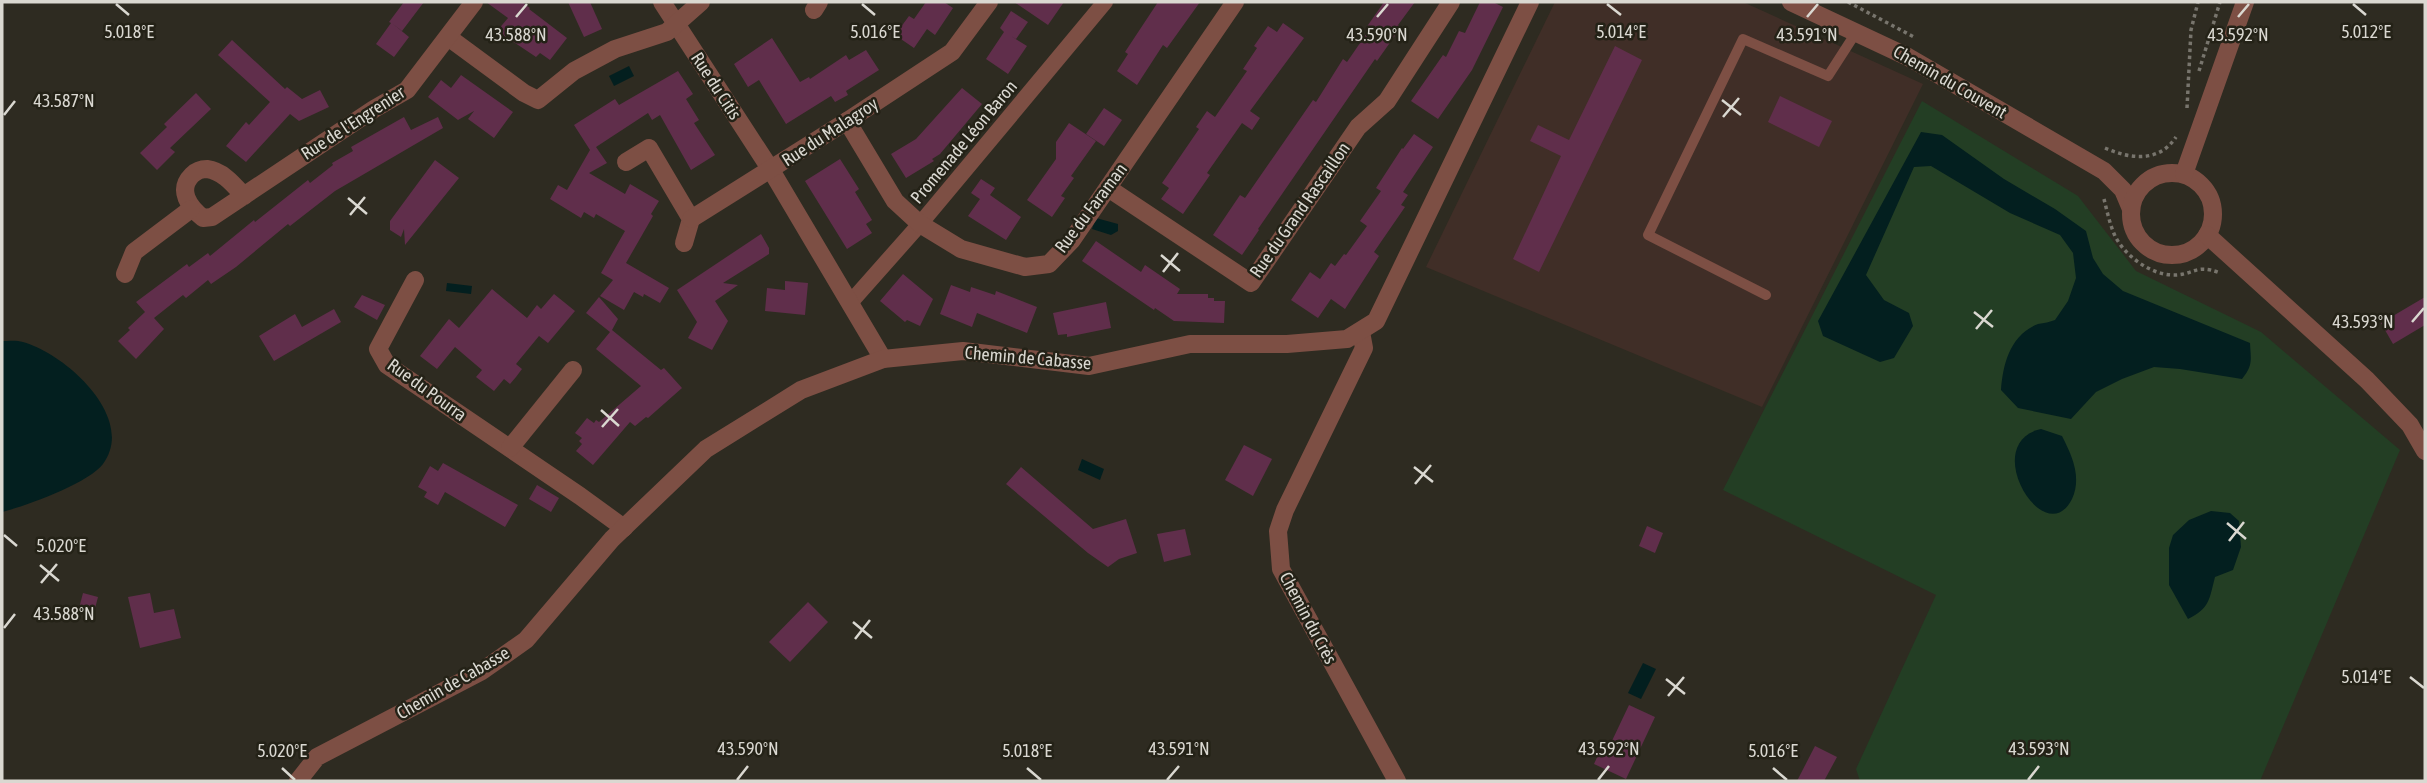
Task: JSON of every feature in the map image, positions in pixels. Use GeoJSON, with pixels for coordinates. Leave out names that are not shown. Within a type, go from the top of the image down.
{"type":"FeatureCollection","features":[{"type":"Feature","properties":{"kind":"street","name":"Rue de l'Engrenier"},"geometry":{"type":"LineString","coordinates":[[191,209],[203,218],[212,217],[407,90],[474,2]]}},
{"type":"Feature","properties":{"kind":"street","name":"Rue du Citis"},"geometry":{"type":"LineString","coordinates":[[662,2],[771,170]]}},
{"type":"Feature","properties":{"kind":"street"},"geometry":{"type":"LineString","coordinates":[[448,37],[524,93],[538,100],[574,71],[615,49],[667,32],[701,2]]}},
{"type":"Feature","properties":{"kind":"street","name":"Rue du Malagroy"},"geometry":{"type":"LineString","coordinates":[[883,359],[771,170],[952,52],[989,2]]}},
{"type":"Feature","properties":{"kind":"street","name":"Promenade Léon Baron"},"geometry":{"type":"LineString","coordinates":[[850,303],[920,224],[1105,2]]}},
{"type":"Feature","properties":{"kind":"street","name":"Rue du Faraman"},"geometry":{"type":"LineString","coordinates":[[847,121],[895,201],[920,224],[961,249],[1025,267],[1049,264],[1072,240],[1235,2]]}},
{"type":"Feature","properties":{"kind":"street","name":"Rue du Grand Rascaillon"},"geometry":{"type":"LineString","coordinates":[[1108,188],[1251,283],[1358,127],[1387,100],[1451,2]]}},
{"type":"Feature","properties":{"kind":"street"},"geometry":{"type":"LineString","coordinates":[[1361,332],[1376,321],[1530,2]]}},
{"type":"Feature","properties":{"kind":"street","name":"Chemin du Couvent"},"geometry":{"type":"LineString","coordinates":[[1791,2],[1908,57],[2104,171],[2123,190],[2131,209],[2137,236],[2146,246],[2159,253],[2172,255],[2198,246],[2207,235]]}},
{"type":"Feature","properties":{"kind":"street"},"geometry":{"type":"LineString","coordinates":[[2245,2],[2184,174],[2204,188],[2210,199],[2212,224],[2207,235],[2418,425],[2425,451]]}},
{"type":"Feature","properties":{"kind":"street"},"geometry":{"type":"LineString","coordinates":[[626,162],[649,148],[691,219]]}},
{"type":"Feature","properties":{"kind":"street"},"geometry":{"type":"LineString","coordinates":[[125,274],[134,252],[191,209],[184,194],[187,181],[195,172],[205,169],[225,177],[244,196]]}},
{"type":"Feature","properties":{"kind":"street"},"geometry":{"type":"LineString","coordinates":[[684,243],[691,219],[771,170]]}},
{"type":"Feature","properties":{"kind":"street","name":"Chemin du Couvent"},"geometry":{"type":"LineString","coordinates":[[2104,171],[2145,179],[2163,173],[2184,174]]}},
{"type":"Feature","properties":{"kind":"street"},"geometry":{"type":"LineString","coordinates":[[2131,209],[2134,196],[2152,177]]}},
{"type":"Feature","properties":{"kind":"street","name":"Rue du Pourra"},"geometry":{"type":"LineString","coordinates":[[415,280],[378,349],[387,365],[624,528]]}},
{"type":"Feature","properties":{"kind":"street","name":"Chemin de Cabasse"},"geometry":{"type":"LineString","coordinates":[[298,781],[317,757],[482,671],[526,640],[624,528],[706,449],[802,390],[883,359],[963,351],[1089,366],[1190,344],[1287,344],[1347,340],[1361,332]]}},
{"type":"Feature","properties":{"kind":"street","name":"Chemin du Crès"},"geometry":{"type":"LineString","coordinates":[[1361,332],[1364,348],[1281,521],[1278,531],[1281,569],[1397,781]]}},
{"type":"Feature","properties":{"kind":"street"},"geometry":{"type":"LineString","coordinates":[[510,449],[573,370]]}},
{"type":"Feature","properties":{"kind":"lane"},"geometry":{"type":"LineString","coordinates":[[1766,295],[1648,235],[1743,39],[1828,76],[1857,31]]}},
{"type":"Feature","properties":{"kind":"path"},"geometry":{"type":"LineString","coordinates":[[2187,120],[2186,84],[2191,52],[2190,30],[2198,2]]}},
{"type":"Feature","properties":{"kind":"path"},"geometry":{"type":"LineString","coordinates":[[2096,145],[2118,154],[2139,158],[2164,151],[2174,142],[2180,131]]}},
{"type":"Feature","properties":{"kind":"path"},"geometry":{"type":"LineString","coordinates":[[2102,191],[2116,239],[2141,264],[2153,271],[2173,276],[2196,268],[2220,273]]}},
{"type":"Feature","properties":{"kind":"shaded area"},"geometry":{"type":"Polygon","coordinates":[[[1555,2],[1743,2],[1923,84],[1762,407],[1426,267],[1555,2]]]}},
{"type":"Feature","properties":{"kind":"green space"},"geometry":{"type":"Polygon","coordinates":[[[1922,101],[2078,196],[2136,271],[2261,332],[2400,450],[2260,781],[1860,781],[1856,769],[1936,595],[1723,490],[1922,101]]]}},
{"type":"Feature","properties":{"kind":"water"},"geometry":{"type":"Polygon","coordinates":[[[629,66],[634,76],[614,86],[609,76],[629,66]]]}},
{"type":"Feature","properties":{"kind":"water"},"geometry":{"type":"Polygon","coordinates":[[[1921,132],[1942,135],[2004,179],[2086,231],[2093,258],[2103,274],[2123,291],[2250,343],[2250,363],[2242,379],[2154,367],[2096,392],[2071,419],[2018,408],[2001,390],[2006,361],[2021,335],[2038,324],[2055,320],[2068,301],[2076,278],[2073,253],[2060,235],[2010,213],[1931,166],[1914,167],[1866,275],[1884,300],[1909,313],[1913,326],[1894,358],[1880,362],[1823,336],[1818,321],[1921,132]]]}},
{"type":"Feature","properties":{"kind":"water"},"geometry":{"type":"Polygon","coordinates":[[[1096,218],[1118,224],[1118,231],[1111,235],[1092,229],[1096,218]]]}},
{"type":"Feature","properties":{"kind":"water"},"geometry":{"type":"Polygon","coordinates":[[[447,283],[472,286],[471,294],[446,291],[447,283]]]}},
{"type":"Feature","properties":{"kind":"water"},"geometry":{"type":"Polygon","coordinates":[[[2,341],[21,341],[40,349],[76,374],[92,390],[104,408],[111,427],[111,446],[103,464],[85,479],[41,499],[2,512],[2,341]]]}},
{"type":"Feature","properties":{"kind":"water"},"geometry":{"type":"Polygon","coordinates":[[[2041,429],[2062,436],[2076,475],[2072,499],[2060,512],[2047,513],[2034,504],[2023,490],[2016,472],[2015,453],[2023,438],[2041,429]]]}},
{"type":"Feature","properties":{"kind":"water"},"geometry":{"type":"Polygon","coordinates":[[[1082,459],[1104,469],[1100,480],[1078,470],[1082,459]]]}},
{"type":"Feature","properties":{"kind":"water"},"geometry":{"type":"Polygon","coordinates":[[[2211,511],[2230,513],[2239,521],[2241,547],[2233,570],[2215,577],[2205,607],[2188,619],[2169,585],[2169,548],[2173,535],[2189,520],[2211,511]]]}},
{"type":"Feature","properties":{"kind":"water"},"geometry":{"type":"Polygon","coordinates":[[[1643,663],[1656,669],[1641,699],[1628,693],[1643,663]]]}},
{"type":"Feature","properties":{"kind":"building"},"geometry":{"type":"Polygon","coordinates":[[[404,2],[424,2],[402,31],[393,24],[409,37],[394,57],[376,44],[404,2]]]}},
{"type":"Feature","properties":{"kind":"building"},"geometry":{"type":"Polygon","coordinates":[[[486,2],[522,2],[567,38],[550,60],[540,53],[536,57],[497,31],[508,18],[486,2]]]}},
{"type":"Feature","properties":{"kind":"building"},"geometry":{"type":"Polygon","coordinates":[[[568,2],[590,2],[602,29],[584,37],[568,2]]]}},
{"type":"Feature","properties":{"kind":"building"},"geometry":{"type":"Polygon","coordinates":[[[926,2],[944,2],[953,8],[935,35],[927,29],[914,48],[895,35],[909,16],[914,19],[926,2]]]}},
{"type":"Feature","properties":{"kind":"building"},"geometry":{"type":"Polygon","coordinates":[[[1014,2],[1064,2],[1048,25],[1014,2]]]}},
{"type":"Feature","properties":{"kind":"building"},"geometry":{"type":"Polygon","coordinates":[[[1158,2],[1200,2],[1167,48],[1163,45],[1137,85],[1117,71],[1128,54],[1125,52],[1158,2]]]}},
{"type":"Feature","properties":{"kind":"building"},"geometry":{"type":"Polygon","coordinates":[[[1384,2],[1415,2],[1398,25],[1401,27],[1377,61],[1375,59],[1242,255],[1213,235],[1240,195],[1245,198],[1313,100],[1316,102],[1343,59],[1347,62],[1384,2]]]}},
{"type":"Feature","properties":{"kind":"building"},"geometry":{"type":"Polygon","coordinates":[[[1480,2],[1493,2],[1503,7],[1472,70],[1438,119],[1411,101],[1443,55],[1446,57],[1459,31],[1465,33],[1480,2]]]}},
{"type":"Feature","properties":{"kind":"building"},"geometry":{"type":"Polygon","coordinates":[[[1011,11],[1028,22],[1016,39],[1011,36],[1027,46],[1008,74],[986,59],[1004,32],[1000,28],[1011,11]]]}},
{"type":"Feature","properties":{"kind":"building"},"geometry":{"type":"Polygon","coordinates":[[[1283,23],[1304,38],[1250,111],[1260,118],[1252,130],[1242,123],[1207,173],[1210,175],[1183,214],[1161,199],[1169,188],[1162,183],[1199,129],[1196,127],[1207,111],[1215,117],[1247,71],[1243,69],[1268,26],[1277,32],[1283,23]]]}},
{"type":"Feature","properties":{"kind":"building"},"geometry":{"type":"Polygon","coordinates":[[[772,38],[800,82],[809,77],[810,79],[846,55],[849,60],[866,50],[879,70],[846,91],[848,95],[835,102],[831,96],[786,124],[759,80],[748,87],[734,64],[772,38]]]}},
{"type":"Feature","properties":{"kind":"building"},"geometry":{"type":"Polygon","coordinates":[[[232,40],[285,89],[287,87],[302,99],[320,90],[329,107],[299,121],[290,114],[246,162],[226,146],[246,122],[249,125],[270,102],[218,55],[232,40]]]}},
{"type":"Feature","properties":{"kind":"building"},"geometry":{"type":"Polygon","coordinates":[[[1615,46],[1642,60],[1539,272],[1513,259],[1561,156],[1530,141],[1538,125],[1569,140],[1615,46]]]}},
{"type":"Feature","properties":{"kind":"building"},"geometry":{"type":"Polygon","coordinates":[[[678,71],[693,94],[686,99],[699,120],[694,123],[715,155],[691,170],[660,115],[652,120],[648,113],[596,147],[607,163],[589,173],[625,194],[630,184],[659,201],[626,263],[669,288],[660,303],[634,292],[624,310],[600,296],[613,280],[601,273],[625,231],[596,214],[594,218],[584,212],[581,218],[550,199],[558,185],[567,190],[590,150],[574,125],[615,99],[619,105],[678,71]]]}},
{"type":"Feature","properties":{"kind":"building"},"geometry":{"type":"Polygon","coordinates":[[[461,75],[513,112],[494,138],[468,119],[474,111],[458,120],[428,97],[441,80],[451,88],[461,75]]]}},
{"type":"Feature","properties":{"kind":"building"},"geometry":{"type":"Polygon","coordinates":[[[962,88],[982,104],[940,154],[932,159],[934,161],[906,178],[891,154],[916,139],[962,88]]]}},
{"type":"Feature","properties":{"kind":"building"},"geometry":{"type":"Polygon","coordinates":[[[196,93],[211,109],[170,148],[175,152],[157,170],[140,153],[167,127],[164,124],[196,93]]]}},
{"type":"Feature","properties":{"kind":"building"},"geometry":{"type":"Polygon","coordinates":[[[1780,96],[1832,121],[1819,147],[1768,122],[1780,96]]]}},
{"type":"Feature","properties":{"kind":"building"},"geometry":{"type":"Polygon","coordinates":[[[1104,108],[1122,120],[1104,146],[1086,134],[1104,108]]]}},
{"type":"Feature","properties":{"kind":"building"},"geometry":{"type":"Polygon","coordinates":[[[404,117],[411,130],[438,117],[443,128],[335,191],[211,284],[208,280],[186,298],[183,295],[154,318],[164,329],[136,359],[118,341],[145,312],[136,302],[187,264],[189,267],[208,253],[210,256],[308,180],[310,183],[333,165],[332,163],[353,151],[351,147],[404,117]]]}},
{"type":"Feature","properties":{"kind":"building"},"geometry":{"type":"Polygon","coordinates":[[[1069,123],[1096,141],[1071,176],[1074,178],[1061,196],[1065,198],[1052,217],[1027,200],[1056,159],[1056,142],[1069,123]]]}},
{"type":"Feature","properties":{"kind":"building"},"geometry":{"type":"Polygon","coordinates":[[[1414,134],[1433,147],[1403,192],[1408,195],[1401,205],[1405,207],[1374,252],[1379,256],[1345,309],[1331,299],[1318,318],[1291,300],[1310,272],[1320,279],[1331,263],[1335,266],[1344,254],[1346,255],[1367,226],[1360,221],[1381,191],[1376,188],[1414,134]]]}},
{"type":"Feature","properties":{"kind":"building"},"geometry":{"type":"Polygon","coordinates":[[[840,159],[859,189],[855,192],[872,220],[866,224],[872,233],[847,249],[805,181],[840,159]]]}},
{"type":"Feature","properties":{"kind":"building"},"geometry":{"type":"Polygon","coordinates":[[[435,160],[459,178],[405,245],[404,229],[401,237],[390,230],[390,221],[435,160]]]}},
{"type":"Feature","properties":{"kind":"building"},"geometry":{"type":"Polygon","coordinates":[[[981,179],[995,188],[990,195],[1021,217],[1006,240],[968,216],[980,199],[971,193],[981,179]]]}},
{"type":"Feature","properties":{"kind":"building"},"geometry":{"type":"Polygon","coordinates":[[[761,234],[769,248],[769,254],[723,283],[738,285],[715,301],[728,321],[712,350],[688,338],[697,322],[677,290],[761,234]]]}},
{"type":"Feature","properties":{"kind":"building"},"geometry":{"type":"Polygon","coordinates":[[[1096,241],[1141,272],[1145,265],[1180,289],[1177,294],[1208,294],[1208,298],[1214,298],[1214,301],[1225,301],[1224,323],[1174,321],[1155,308],[1154,310],[1082,261],[1096,241]]]}},
{"type":"Feature","properties":{"kind":"building"},"geometry":{"type":"Polygon","coordinates":[[[903,274],[933,299],[920,326],[907,320],[905,322],[880,301],[903,274]]]}},
{"type":"Feature","properties":{"kind":"building"},"geometry":{"type":"Polygon","coordinates":[[[785,281],[808,283],[805,315],[765,311],[767,288],[785,290],[785,281]]]}},
{"type":"Feature","properties":{"kind":"building"},"geometry":{"type":"Polygon","coordinates":[[[951,285],[970,292],[971,287],[995,295],[996,291],[1037,307],[1027,333],[977,313],[972,327],[940,314],[951,285]]]}},
{"type":"Feature","properties":{"kind":"building"},"geometry":{"type":"Polygon","coordinates":[[[492,289],[527,318],[537,305],[541,309],[554,294],[575,311],[548,343],[539,336],[516,364],[522,369],[516,377],[510,384],[504,379],[494,391],[476,377],[482,370],[455,347],[437,369],[420,356],[449,319],[459,328],[492,289]]]}},
{"type":"Feature","properties":{"kind":"building"},"geometry":{"type":"Polygon","coordinates":[[[362,295],[385,305],[377,320],[354,307],[362,295]]]}},
{"type":"Feature","properties":{"kind":"building"},"geometry":{"type":"Polygon","coordinates":[[[599,297],[618,319],[612,330],[661,370],[664,368],[682,388],[648,418],[635,426],[630,422],[593,465],[576,451],[582,444],[579,441],[582,438],[575,433],[587,418],[594,423],[596,420],[599,422],[641,386],[596,349],[610,332],[586,313],[599,297]]]}},
{"type":"Feature","properties":{"kind":"building"},"geometry":{"type":"Polygon","coordinates":[[[2425,297],[2425,325],[2393,344],[2381,323],[2425,297]]]}},
{"type":"Feature","properties":{"kind":"building"},"geometry":{"type":"Polygon","coordinates":[[[1106,302],[1111,328],[1067,337],[1067,334],[1058,335],[1053,313],[1106,302]]]}},
{"type":"Feature","properties":{"kind":"building"},"geometry":{"type":"Polygon","coordinates":[[[334,309],[341,322],[274,361],[259,336],[295,314],[302,327],[334,309]]]}},
{"type":"Feature","properties":{"kind":"building"},"geometry":{"type":"Polygon","coordinates":[[[1244,445],[1272,459],[1253,496],[1225,480],[1244,445]]]}},
{"type":"Feature","properties":{"kind":"building"},"geometry":{"type":"Polygon","coordinates":[[[443,463],[518,505],[505,527],[445,492],[438,505],[424,497],[427,492],[418,487],[430,466],[438,471],[443,463]]]}},
{"type":"Feature","properties":{"kind":"building"},"geometry":{"type":"Polygon","coordinates":[[[1021,467],[1093,529],[1126,519],[1137,553],[1119,559],[1108,567],[1088,553],[1006,484],[1021,467]]]}},
{"type":"Feature","properties":{"kind":"building"},"geometry":{"type":"Polygon","coordinates":[[[537,485],[559,498],[551,512],[529,499],[537,485]]]}},
{"type":"Feature","properties":{"kind":"building"},"geometry":{"type":"Polygon","coordinates":[[[1647,526],[1663,533],[1655,553],[1639,546],[1647,526]]]}},
{"type":"Feature","properties":{"kind":"building"},"geometry":{"type":"Polygon","coordinates":[[[1185,529],[1191,555],[1164,562],[1157,534],[1185,529]]]}},
{"type":"Feature","properties":{"kind":"building"},"geometry":{"type":"Polygon","coordinates":[[[83,593],[98,597],[93,616],[78,612],[83,593]]]}},
{"type":"Feature","properties":{"kind":"building"},"geometry":{"type":"Polygon","coordinates":[[[150,593],[154,613],[174,609],[181,638],[140,648],[128,597],[150,593]]]}},
{"type":"Feature","properties":{"kind":"building"},"geometry":{"type":"Polygon","coordinates":[[[808,602],[828,622],[790,662],[769,642],[808,602]]]}},
{"type":"Feature","properties":{"kind":"building"},"geometry":{"type":"Polygon","coordinates":[[[1629,705],[1655,717],[1626,779],[1594,764],[1604,742],[1610,745],[1629,705]]]}},
{"type":"Feature","properties":{"kind":"building"},"geometry":{"type":"Polygon","coordinates":[[[1815,746],[1837,757],[1824,781],[1797,781],[1815,746]]]}}]}
